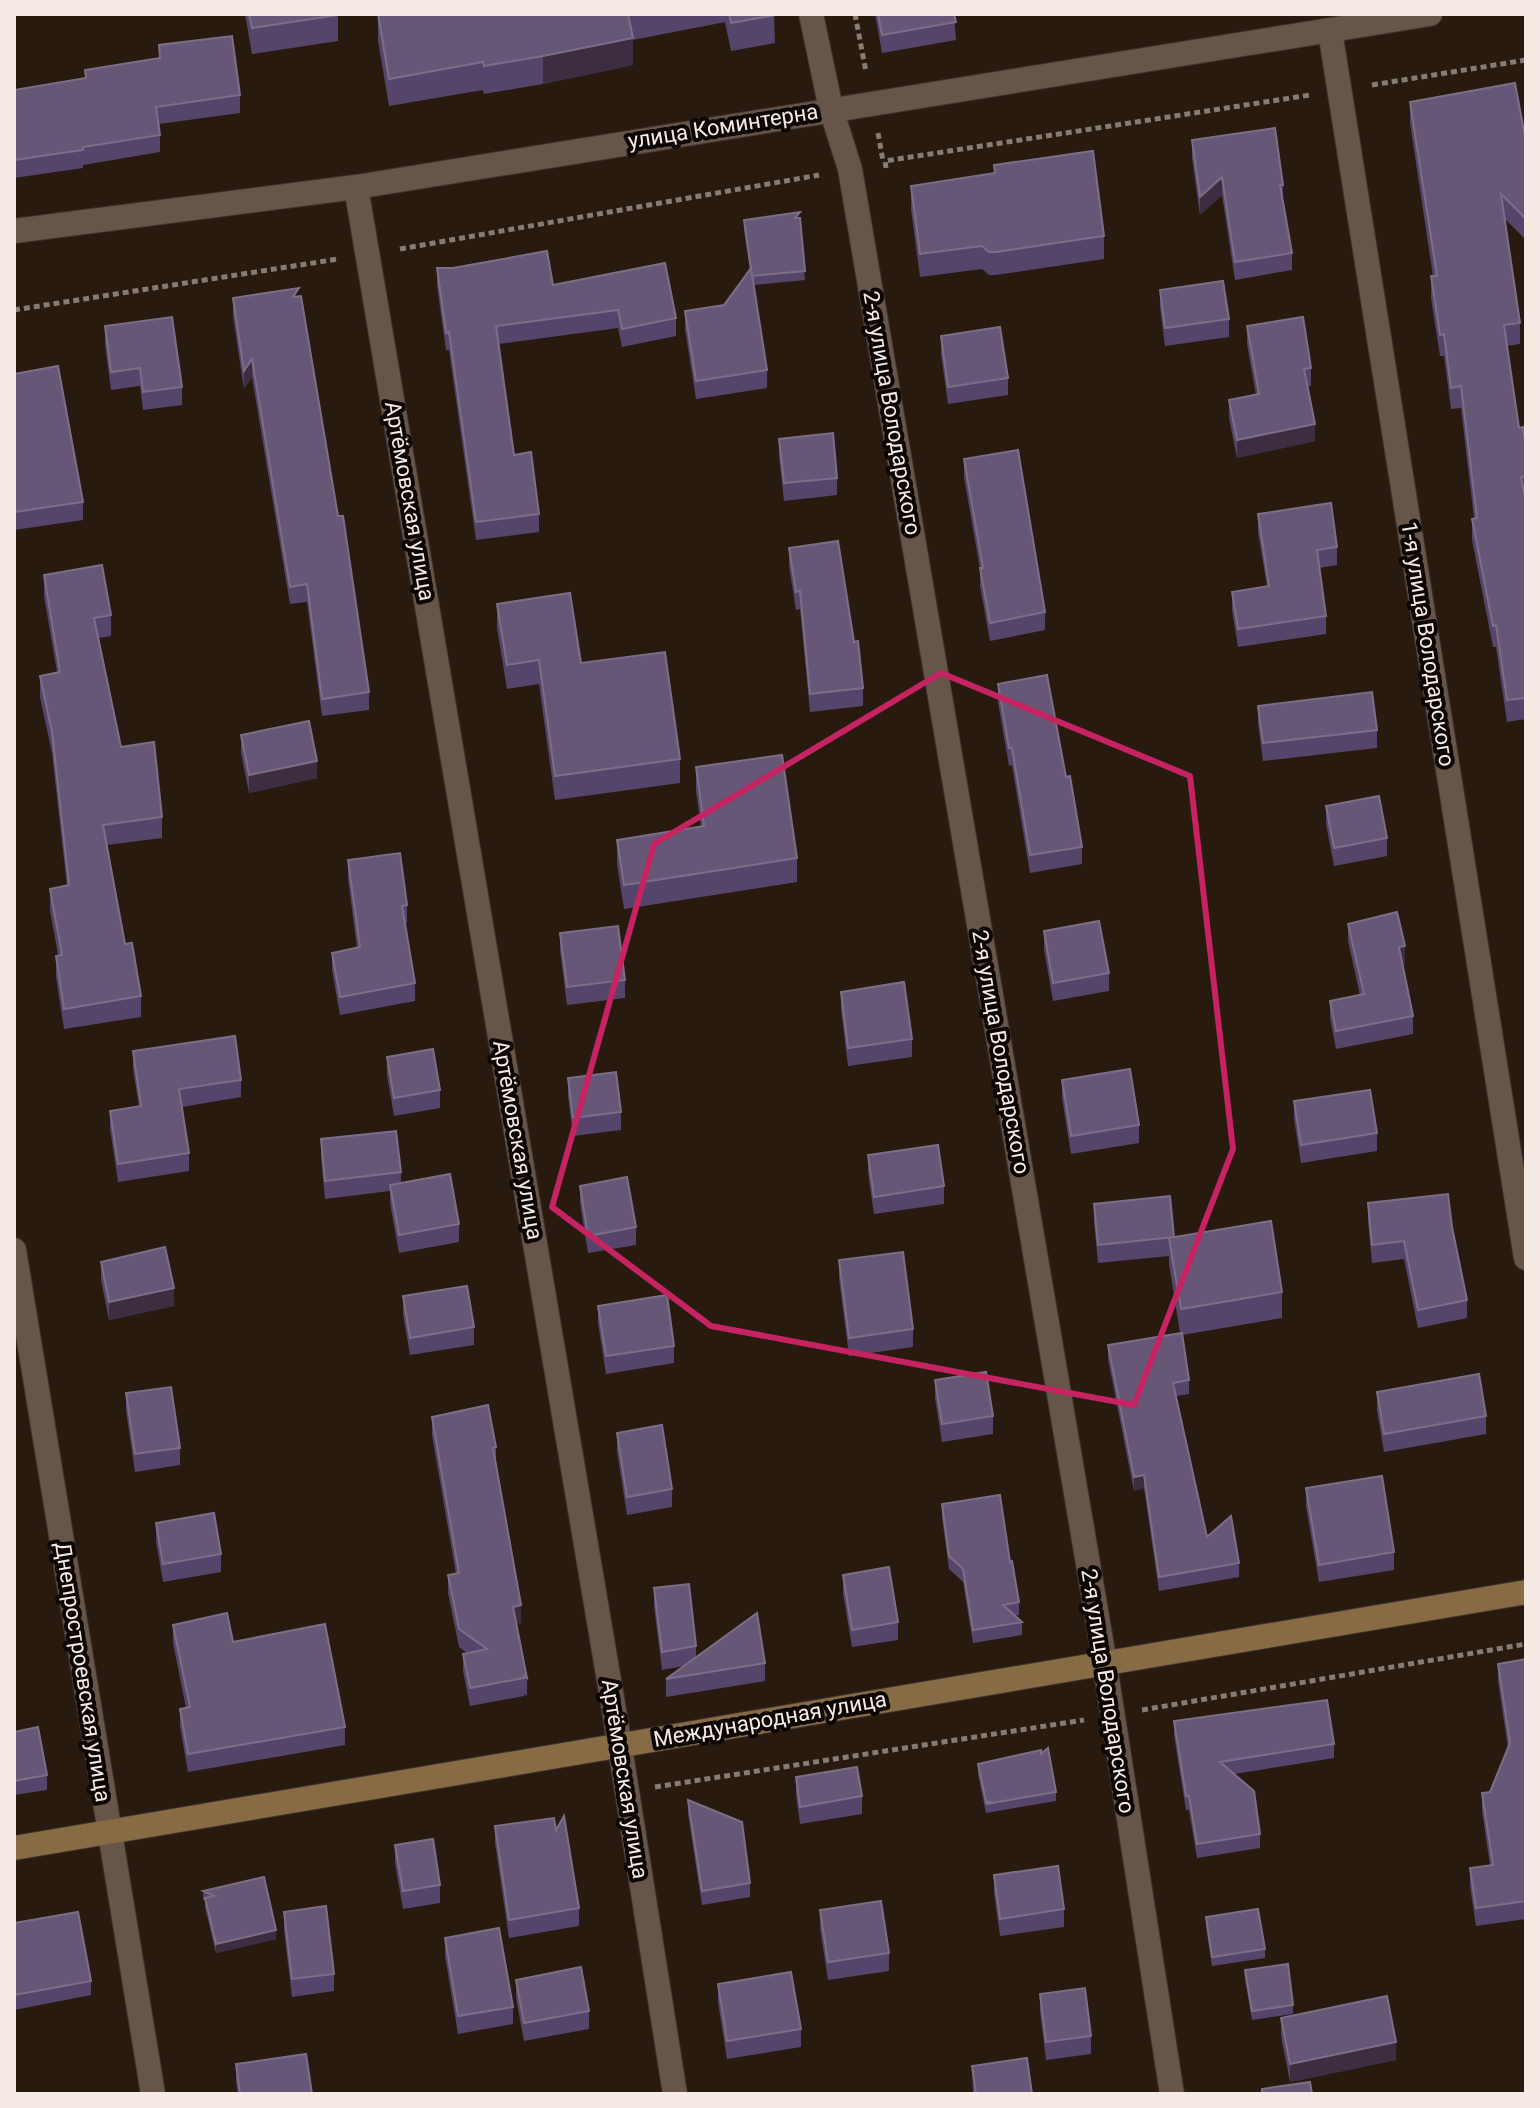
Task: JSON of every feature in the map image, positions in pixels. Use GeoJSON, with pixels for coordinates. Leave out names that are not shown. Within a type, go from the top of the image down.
{"type":"FeatureCollection","features":[{"type":"Feature","properties":{"kind":"main road","name":"Международная улица"},"geometry":{"type":"LineString","coordinates":[[14,1848],[1526,1592]]}},
{"type":"Feature","properties":{"kind":"street","name":"2-я улица Володарского"},"geometry":{"type":"LineString","coordinates":[[811,14],[831,109],[850,169],[1104,1662],[1172,2094]]}},
{"type":"Feature","properties":{"kind":"street","name":"улица Коминтерна"},"geometry":{"type":"LineString","coordinates":[[14,231],[356,187],[1430,14]]}},
{"type":"Feature","properties":{"kind":"street","name":"1-я улица Володарского"},"geometry":{"type":"LineString","coordinates":[[1330,31],[1526,1258]]}},
{"type":"Feature","properties":{"kind":"street","name":"Артёмовская улица"},"geometry":{"type":"LineString","coordinates":[[356,187],[627,1791],[675,2094]]}},
{"type":"Feature","properties":{"kind":"street","name":"Днепростроевская улица"},"geometry":{"type":"LineString","coordinates":[[14,1250],[153,2094]]}},
{"type":"Feature","properties":{"kind":"path"},"geometry":{"type":"LineString","coordinates":[[855,14],[887,176]]}},
{"type":"Feature","properties":{"kind":"path"},"geometry":{"type":"LineString","coordinates":[[14,310],[368,255],[885,161],[1526,60]]}},
{"type":"Feature","properties":{"kind":"path"},"geometry":{"type":"LineString","coordinates":[[627,1791],[1113,1716],[1526,1644]]}},
{"type":"Feature","properties":{"kind":"highlighted area"},"geometry":{"type":"Polygon","coordinates":[[[941,673],[1190,776],[1233,1149],[1134,1405],[711,1326],[552,1207],[654,844],[941,673]]]}},
{"type":"Feature","properties":{"kind":"building"},"geometry":{"type":"Polygon","coordinates":[[[249,14],[338,14],[338,15],[252,28],[249,14]]]}},
{"type":"Feature","properties":{"kind":"building"},"geometry":{"type":"Polygon","coordinates":[[[378,14],[628,14],[633,38],[484,66],[483,62],[389,79],[378,14]]]}},
{"type":"Feature","properties":{"kind":"building"},"geometry":{"type":"Polygon","coordinates":[[[729,14],[774,14],[775,15],[731,23],[729,14]]]}},
{"type":"Feature","properties":{"kind":"building"},"geometry":{"type":"Polygon","coordinates":[[[878,14],[954,14],[956,22],[882,35],[878,14]]]}},
{"type":"Feature","properties":{"kind":"building"},"geometry":{"type":"Polygon","coordinates":[[[232,36],[240,95],[156,107],[160,135],[14,160],[14,90],[86,78],[85,70],[160,58],[159,45],[232,36]]]}},
{"type":"Feature","properties":{"kind":"building"},"geometry":{"type":"Polygon","coordinates":[[[1515,83],[1526,142],[1526,219],[1501,194],[1520,323],[1504,325],[1519,428],[1523,427],[1526,448],[1526,476],[1521,477],[1526,503],[1526,698],[1507,700],[1496,625],[1493,626],[1472,519],[1477,518],[1461,386],[1451,388],[1444,334],[1440,335],[1431,276],[1437,276],[1410,102],[1515,83]]]}},
{"type":"Feature","properties":{"kind":"building"},"geometry":{"type":"Polygon","coordinates":[[[1275,128],[1283,185],[1280,185],[1292,253],[1235,262],[1222,177],[1200,197],[1192,140],[1275,128]]]}},
{"type":"Feature","properties":{"kind":"building"},"geometry":{"type":"Polygon","coordinates":[[[1093,151],[1104,236],[996,252],[989,252],[982,246],[920,254],[911,186],[995,173],[994,165],[1093,151]]]}},
{"type":"Feature","properties":{"kind":"building"},"geometry":{"type":"Polygon","coordinates":[[[800,212],[795,218],[800,218],[805,271],[752,276],[744,220],[800,212]]]}},
{"type":"Feature","properties":{"kind":"building"},"geometry":{"type":"Polygon","coordinates":[[[547,251],[553,285],[665,263],[676,318],[622,329],[618,310],[496,326],[514,455],[531,452],[539,514],[476,522],[437,268],[453,268],[547,251]]]}},
{"type":"Feature","properties":{"kind":"building"},"geometry":{"type":"Polygon","coordinates":[[[751,268],[767,370],[696,381],[685,311],[724,305],[751,268]]]}},
{"type":"Feature","properties":{"kind":"building"},"geometry":{"type":"Polygon","coordinates":[[[1223,281],[1229,319],[1165,328],[1160,290],[1223,281]]]}},
{"type":"Feature","properties":{"kind":"building"},"geometry":{"type":"Polygon","coordinates":[[[299,288],[293,297],[301,296],[338,516],[343,516],[369,692],[322,699],[307,584],[290,587],[252,359],[244,371],[233,298],[299,288]]]}},
{"type":"Feature","properties":{"kind":"building"},"geometry":{"type":"Polygon","coordinates":[[[172,317],[182,387],[143,392],[140,368],[111,372],[105,326],[172,317]]]}},
{"type":"Feature","properties":{"kind":"building"},"geometry":{"type":"Polygon","coordinates":[[[1303,317],[1311,368],[1304,369],[1315,424],[1237,440],[1229,400],[1259,394],[1247,326],[1303,317]]]}},
{"type":"Feature","properties":{"kind":"building"},"geometry":{"type":"Polygon","coordinates":[[[1000,327],[1008,378],[948,387],[941,336],[1000,327]]]}},
{"type":"Feature","properties":{"kind":"building"},"geometry":{"type":"Polygon","coordinates":[[[58,366],[83,502],[14,512],[14,374],[58,366]]]}},
{"type":"Feature","properties":{"kind":"building"},"geometry":{"type":"Polygon","coordinates":[[[833,433],[837,478],[784,483],[779,439],[833,433]]]}},
{"type":"Feature","properties":{"kind":"building"},"geometry":{"type":"Polygon","coordinates":[[[1018,450],[1045,612],[990,623],[964,459],[1018,450]]]}},
{"type":"Feature","properties":{"kind":"building"},"geometry":{"type":"Polygon","coordinates":[[[1331,503],[1337,547],[1317,550],[1326,616],[1238,629],[1232,592],[1269,586],[1258,514],[1331,503]]]}},
{"type":"Feature","properties":{"kind":"building"},"geometry":{"type":"Polygon","coordinates":[[[838,541],[854,642],[858,641],[863,688],[810,694],[800,591],[796,592],[789,548],[838,541]]]}},
{"type":"Feature","properties":{"kind":"building"},"geometry":{"type":"Polygon","coordinates":[[[102,565],[111,615],[94,618],[121,747],[154,742],[162,817],[103,825],[125,944],[132,943],[141,996],[64,1009],[56,956],[62,955],[50,889],[69,885],[52,732],[40,676],[60,672],[44,575],[102,565]]]}},
{"type":"Feature","properties":{"kind":"building"},"geometry":{"type":"Polygon","coordinates":[[[570,593],[581,663],[665,652],[680,759],[555,776],[539,660],[507,665],[497,604],[570,593]]]}},
{"type":"Feature","properties":{"kind":"building"},"geometry":{"type":"Polygon","coordinates":[[[1047,675],[1082,847],[1030,855],[998,684],[1047,675]]]}},
{"type":"Feature","properties":{"kind":"building"},"geometry":{"type":"Polygon","coordinates":[[[1372,692],[1377,730],[1263,743],[1258,706],[1372,692]]]}},
{"type":"Feature","properties":{"kind":"building"},"geometry":{"type":"Polygon","coordinates":[[[309,721],[317,761],[249,775],[241,735],[309,721]]]}},
{"type":"Feature","properties":{"kind":"building"},"geometry":{"type":"Polygon","coordinates":[[[782,755],[797,858],[624,885],[617,840],[704,826],[696,767],[782,755]]]}},
{"type":"Feature","properties":{"kind":"building"},"geometry":{"type":"Polygon","coordinates":[[[1379,796],[1387,838],[1334,848],[1326,806],[1379,796]]]}},
{"type":"Feature","properties":{"kind":"building"},"geometry":{"type":"Polygon","coordinates":[[[400,853],[407,905],[402,906],[415,983],[340,997],[332,953],[360,947],[348,860],[400,853]]]}},
{"type":"Feature","properties":{"kind":"building"},"geometry":{"type":"Polygon","coordinates":[[[1397,912],[1405,946],[1399,947],[1413,1016],[1336,1031],[1330,1001],[1364,994],[1348,924],[1397,912]]]}},
{"type":"Feature","properties":{"kind":"building"},"geometry":{"type":"Polygon","coordinates":[[[1099,921],[1109,973],[1053,983],[1044,931],[1099,921]]]}},
{"type":"Feature","properties":{"kind":"building"},"geometry":{"type":"Polygon","coordinates":[[[618,926],[625,980],[567,987],[560,933],[618,926]]]}},
{"type":"Feature","properties":{"kind":"building"},"geometry":{"type":"Polygon","coordinates":[[[904,982],[912,1039],[848,1048],[841,992],[904,982]]]}},
{"type":"Feature","properties":{"kind":"building"},"geometry":{"type":"Polygon","coordinates":[[[235,1036],[241,1080],[179,1089],[189,1153],[118,1164],[110,1111],[141,1106],[133,1051],[235,1036]]]}},
{"type":"Feature","properties":{"kind":"building"},"geometry":{"type":"Polygon","coordinates":[[[433,1049],[440,1090],[394,1098],[387,1057],[433,1049]]]}},
{"type":"Feature","properties":{"kind":"building"},"geometry":{"type":"Polygon","coordinates":[[[1130,1069],[1139,1125],[1071,1136],[1062,1080],[1130,1069]]]}},
{"type":"Feature","properties":{"kind":"building"},"geometry":{"type":"Polygon","coordinates":[[[616,1072],[621,1112],[573,1118],[568,1078],[616,1072]]]}},
{"type":"Feature","properties":{"kind":"building"},"geometry":{"type":"Polygon","coordinates":[[[1370,1090],[1377,1133],[1301,1145],[1294,1101],[1370,1090]]]}},
{"type":"Feature","properties":{"kind":"building"},"geometry":{"type":"Polygon","coordinates":[[[396,1131],[401,1172],[325,1181],[321,1139],[396,1131]]]}},
{"type":"Feature","properties":{"kind":"building"},"geometry":{"type":"Polygon","coordinates":[[[938,1145],[944,1186],[874,1197],[868,1155],[938,1145]]]}},
{"type":"Feature","properties":{"kind":"building"},"geometry":{"type":"Polygon","coordinates":[[[450,1174],[459,1224],[399,1235],[390,1185],[450,1174]]]}},
{"type":"Feature","properties":{"kind":"building"},"geometry":{"type":"Polygon","coordinates":[[[627,1177],[636,1227],[588,1236],[580,1186],[627,1177]]]}},
{"type":"Feature","properties":{"kind":"building"},"geometry":{"type":"Polygon","coordinates":[[[1448,1194],[1467,1300],[1418,1310],[1404,1241],[1372,1245],[1368,1203],[1448,1194]]]}},
{"type":"Feature","properties":{"kind":"building"},"geometry":{"type":"Polygon","coordinates":[[[1170,1196],[1174,1237],[1098,1245],[1094,1204],[1170,1196]]]}},
{"type":"Feature","properties":{"kind":"building"},"geometry":{"type":"Polygon","coordinates":[[[1271,1221],[1282,1292],[1181,1309],[1169,1238],[1271,1221]]]}},
{"type":"Feature","properties":{"kind":"building"},"geometry":{"type":"Polygon","coordinates":[[[165,1247],[174,1288],[109,1302],[101,1262],[165,1247]]]}},
{"type":"Feature","properties":{"kind":"building"},"geometry":{"type":"Polygon","coordinates":[[[903,1252],[913,1329],[849,1338],[839,1260],[903,1252]]]}},
{"type":"Feature","properties":{"kind":"building"},"geometry":{"type":"Polygon","coordinates":[[[467,1286],[474,1327],[410,1338],[403,1296],[467,1286]]]}},
{"type":"Feature","properties":{"kind":"building"},"geometry":{"type":"Polygon","coordinates":[[[667,1295],[674,1346],[606,1356],[598,1306],[667,1295]]]}},
{"type":"Feature","properties":{"kind":"building"},"geometry":{"type":"Polygon","coordinates":[[[1182,1333],[1189,1380],[1173,1383],[1207,1537],[1231,1516],[1239,1563],[1159,1577],[1144,1475],[1134,1477],[1108,1345],[1182,1333]]]}},
{"type":"Feature","properties":{"kind":"building"},"geometry":{"type":"Polygon","coordinates":[[[986,1372],[993,1416],[942,1424],[935,1380],[986,1372]]]}},
{"type":"Feature","properties":{"kind":"building"},"geometry":{"type":"Polygon","coordinates":[[[1479,1374],[1486,1416],[1384,1434],[1377,1392],[1479,1374]]]}},
{"type":"Feature","properties":{"kind":"building"},"geometry":{"type":"Polygon","coordinates":[[[171,1387],[180,1448],[135,1454],[126,1393],[171,1387]]]}},
{"type":"Feature","properties":{"kind":"building"},"geometry":{"type":"Polygon","coordinates":[[[488,1405],[521,1605],[513,1607],[527,1678],[524,1676],[470,1688],[463,1654],[487,1649],[459,1629],[448,1575],[459,1573],[432,1417],[488,1405]]]}},
{"type":"Feature","properties":{"kind":"building"},"geometry":{"type":"Polygon","coordinates":[[[662,1425],[672,1489],[627,1497],[617,1433],[662,1425]]]}},
{"type":"Feature","properties":{"kind":"building"},"geometry":{"type":"Polygon","coordinates":[[[1382,1476],[1394,1552],[1319,1565],[1306,1488],[1382,1476]]]}},
{"type":"Feature","properties":{"kind":"building"},"geometry":{"type":"Polygon","coordinates":[[[1000,1495],[1019,1602],[1003,1605],[1022,1622],[973,1630],[963,1569],[949,1556],[942,1504],[1000,1495]]]}},
{"type":"Feature","properties":{"kind":"building"},"geometry":{"type":"Polygon","coordinates":[[[214,1513],[221,1554],[163,1564],[156,1523],[214,1513]]]}},
{"type":"Feature","properties":{"kind":"building"},"geometry":{"type":"Polygon","coordinates":[[[889,1567],[898,1622],[852,1630],[843,1575],[889,1567]]]}},
{"type":"Feature","properties":{"kind":"building"},"geometry":{"type":"Polygon","coordinates":[[[689,1584],[696,1646],[662,1652],[654,1588],[689,1584]]]}},
{"type":"Feature","properties":{"kind":"building"},"geometry":{"type":"Polygon","coordinates":[[[227,1613],[233,1642],[325,1624],[345,1727],[188,1754],[180,1709],[190,1707],[173,1625],[227,1613]]]}},
{"type":"Feature","properties":{"kind":"building"},"geometry":{"type":"Polygon","coordinates":[[[757,1613],[765,1663],[666,1679],[757,1613]]]}},
{"type":"Feature","properties":{"kind":"building"},"geometry":{"type":"Polygon","coordinates":[[[1526,1659],[1526,1901],[1476,1908],[1470,1868],[1493,1865],[1482,1793],[1490,1792],[1510,1743],[1498,1664],[1526,1659]]]}},
{"type":"Feature","properties":{"kind":"building"},"geometry":{"type":"Polygon","coordinates":[[[1327,1700],[1334,1744],[1220,1762],[1254,1791],[1260,1834],[1197,1844],[1174,1721],[1327,1700]]]}},
{"type":"Feature","properties":{"kind":"building"},"geometry":{"type":"Polygon","coordinates":[[[38,1727],[47,1775],[14,1781],[14,1732],[38,1727]]]}},
{"type":"Feature","properties":{"kind":"building"},"geometry":{"type":"Polygon","coordinates":[[[1048,1748],[1056,1792],[986,1804],[989,1802],[986,1802],[978,1764],[1041,1750],[1041,1754],[1048,1748]]]}},
{"type":"Feature","properties":{"kind":"building"},"geometry":{"type":"Polygon","coordinates":[[[857,1767],[862,1796],[800,1807],[796,1777],[857,1767]]]}},
{"type":"Feature","properties":{"kind":"building"},"geometry":{"type":"Polygon","coordinates":[[[688,1800],[742,1822],[750,1883],[702,1891],[688,1800]]]}},
{"type":"Feature","properties":{"kind":"building"},"geometry":{"type":"Polygon","coordinates":[[[564,1816],[579,1908],[509,1920],[495,1826],[554,1818],[556,1830],[564,1816]]]}},
{"type":"Feature","properties":{"kind":"building"},"geometry":{"type":"Polygon","coordinates":[[[433,1839],[440,1885],[403,1891],[395,1845],[433,1839]]]}},
{"type":"Feature","properties":{"kind":"building"},"geometry":{"type":"Polygon","coordinates":[[[1058,1866],[1064,1909],[1000,1919],[994,1875],[1058,1866]]]}},
{"type":"Feature","properties":{"kind":"building"},"geometry":{"type":"Polygon","coordinates":[[[264,1877],[276,1930],[216,1944],[205,1898],[214,1896],[203,1891],[264,1877]]]}},
{"type":"Feature","properties":{"kind":"building"},"geometry":{"type":"Polygon","coordinates":[[[881,1901],[889,1953],[828,1962],[820,1910],[881,1901]]]}},
{"type":"Feature","properties":{"kind":"building"},"geometry":{"type":"Polygon","coordinates":[[[326,1906],[334,1974],[292,1979],[284,1912],[326,1906]]]}},
{"type":"Feature","properties":{"kind":"building"},"geometry":{"type":"Polygon","coordinates":[[[1258,1909],[1265,1949],[1212,1957],[1206,1917],[1258,1909]]]}},
{"type":"Feature","properties":{"kind":"building"},"geometry":{"type":"Polygon","coordinates":[[[78,1912],[91,1981],[14,1995],[14,1923],[78,1912]]]}},
{"type":"Feature","properties":{"kind":"building"},"geometry":{"type":"Polygon","coordinates":[[[499,1928],[513,2007],[458,2016],[445,1938],[499,1928]]]}},
{"type":"Feature","properties":{"kind":"building"},"geometry":{"type":"Polygon","coordinates":[[[1288,1964],[1293,2005],[1252,2011],[1245,1970],[1288,1964]]]}},
{"type":"Feature","properties":{"kind":"building"},"geometry":{"type":"Polygon","coordinates":[[[581,1967],[589,2011],[524,2023],[516,1980],[581,1967]]]}},
{"type":"Feature","properties":{"kind":"building"},"geometry":{"type":"Polygon","coordinates":[[[791,1972],[801,2029],[727,2041],[718,1984],[791,1972]]]}},
{"type":"Feature","properties":{"kind":"building"},"geometry":{"type":"Polygon","coordinates":[[[1085,1988],[1091,2036],[1046,2042],[1040,1994],[1085,1988]]]}},
{"type":"Feature","properties":{"kind":"building"},"geometry":{"type":"Polygon","coordinates":[[[1387,1996],[1396,2042],[1290,2064],[1281,2018],[1387,1996]]]}},
{"type":"Feature","properties":{"kind":"building"},"geometry":{"type":"Polygon","coordinates":[[[306,2054],[312,2094],[240,2094],[236,2064],[306,2054]]]}},
{"type":"Feature","properties":{"kind":"building"},"geometry":{"type":"Polygon","coordinates":[[[1027,2058],[1032,2094],[976,2094],[972,2066],[1027,2058]]]}},
{"type":"Feature","properties":{"kind":"building"},"geometry":{"type":"Polygon","coordinates":[[[1310,2082],[1312,2094],[1262,2094],[1262,2089],[1310,2082]]]}}]}
